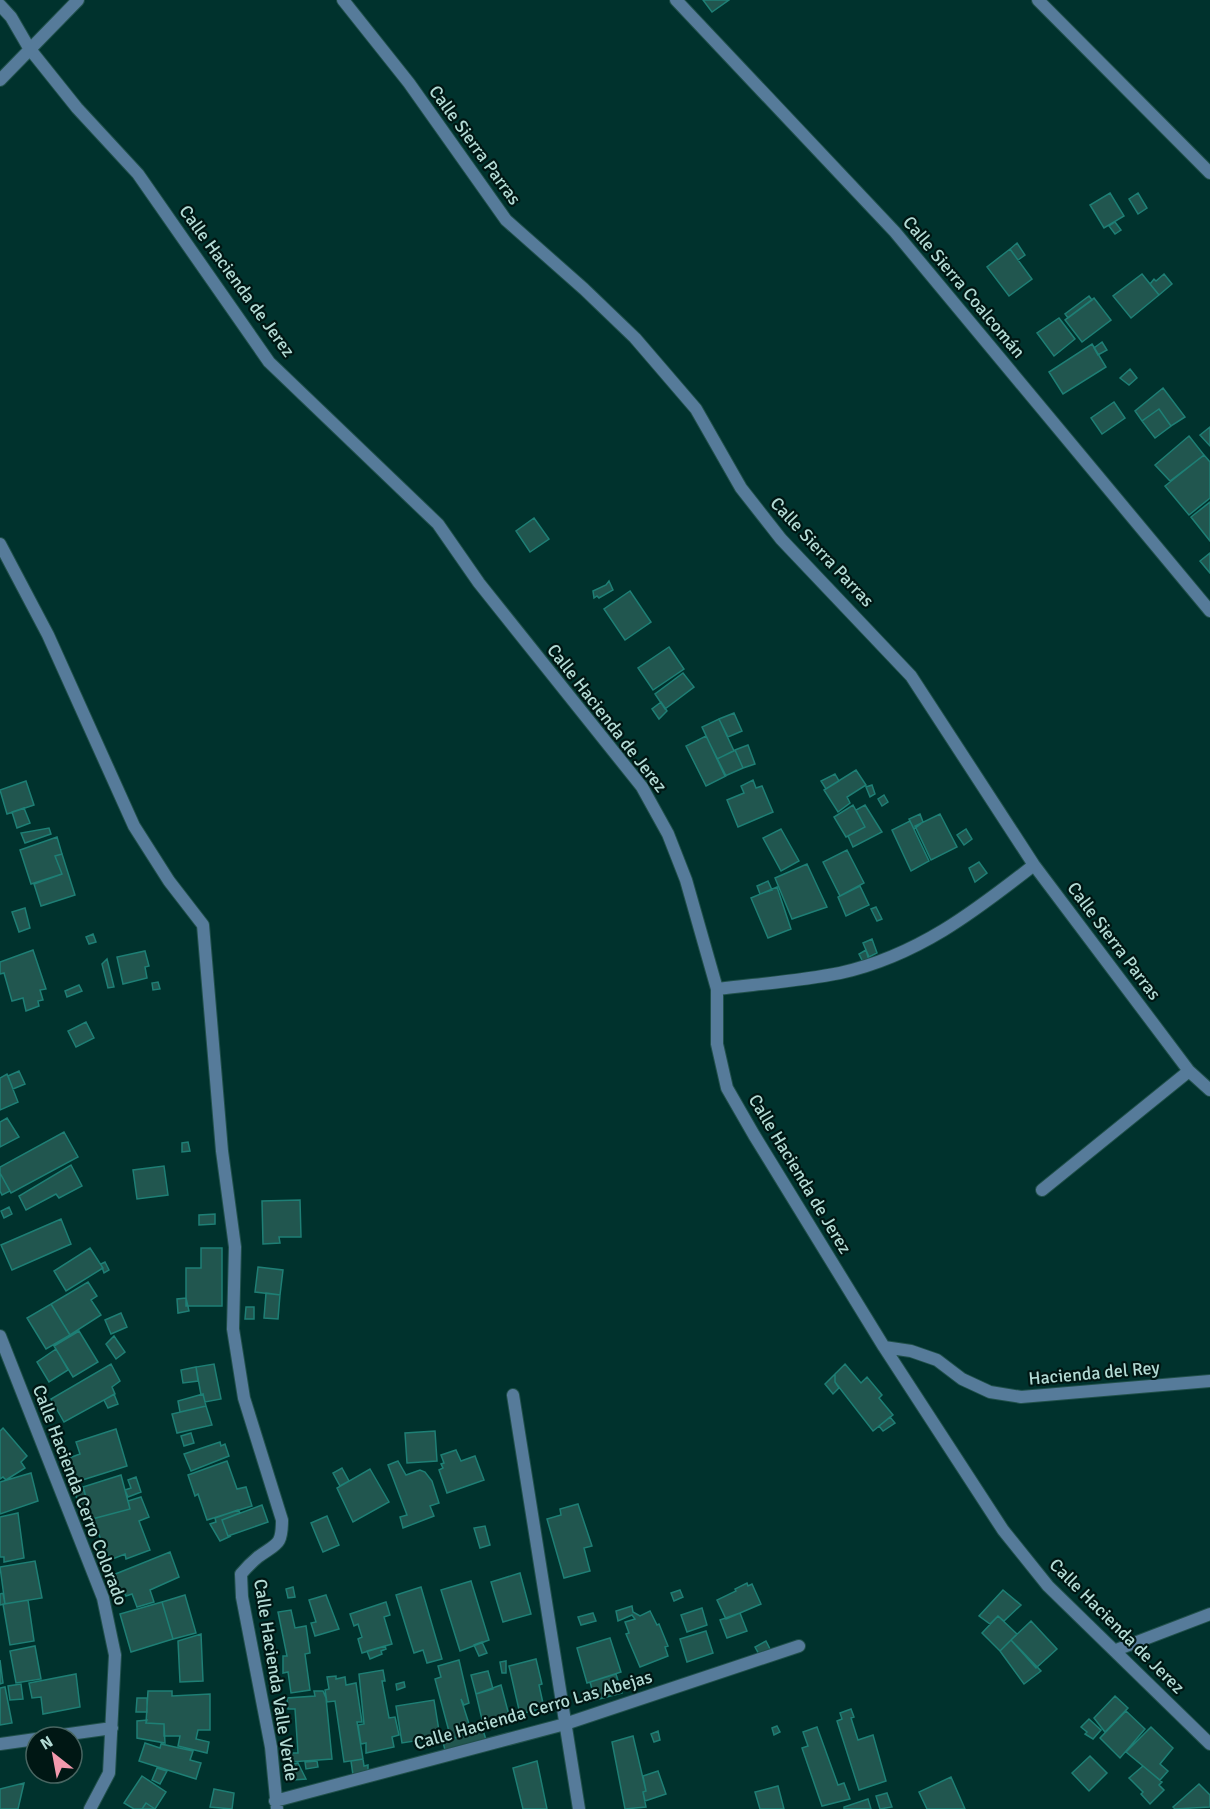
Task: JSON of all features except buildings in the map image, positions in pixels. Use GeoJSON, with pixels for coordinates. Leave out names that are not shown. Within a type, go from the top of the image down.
{"type":"FeatureCollection","features":[{"type":"Feature","properties":{"kind":"street"},"geometry":{"type":"LineString","coordinates":[[0,80],[78,0]]}},
{"type":"Feature","properties":{"kind":"street","name":"Calle Sierra Parras"},"geometry":{"type":"LineString","coordinates":[[343,0],[409,83],[506,220],[635,338],[696,409],[741,488],[781,539],[911,676],[1034,865],[1189,1071],[1210,1090]]}},
{"type":"Feature","properties":{"kind":"street","name":"Calle Sierra Coalcomán"},"geometry":{"type":"LineString","coordinates":[[676,0],[895,232],[1210,611]]}},
{"type":"Feature","properties":{"kind":"street"},"geometry":{"type":"LineString","coordinates":[[1038,0],[1210,173]]}},
{"type":"Feature","properties":{"kind":"street","name":"Calle Hacienda de Jerez"},"geometry":{"type":"LineString","coordinates":[[0,5],[11,17],[29,48],[77,108],[138,174],[269,362],[438,524],[478,583],[642,787],[668,834],[686,880],[717,989],[717,1044],[727,1088],[884,1347],[1003,1530],[1048,1586],[1210,1744]]}},
{"type":"Feature","properties":{"kind":"street","name":"Calle Hacienda Valle Verde"},"geometry":{"type":"LineString","coordinates":[[0,544],[48,635],[134,826],[169,881],[203,924],[222,1151],[235,1247],[233,1329],[244,1398],[282,1520],[282,1534],[278,1545],[257,1557],[241,1574],[242,1597],[271,1748],[276,1805]]}},
{"type":"Feature","properties":{"kind":"street"},"geometry":{"type":"LineString","coordinates":[[717,989],[841,973],[911,949],[968,917],[1034,865]]}},
{"type":"Feature","properties":{"kind":"street"},"geometry":{"type":"LineString","coordinates":[[1042,1190],[1189,1071]]}},
{"type":"Feature","properties":{"kind":"street","name":"Calle Hacienda Cerro Colorado"},"geometry":{"type":"LineString","coordinates":[[0,1336],[103,1598],[115,1654],[109,1773],[90,1809]]}},
{"type":"Feature","properties":{"kind":"street","name":"Hacienda del Rey"},"geometry":{"type":"LineString","coordinates":[[884,1347],[911,1351],[937,1360],[962,1379],[990,1392],[1021,1397],[1210,1381]]}},
{"type":"Feature","properties":{"kind":"street"},"geometry":{"type":"LineString","coordinates":[[513,1395],[579,1809]]}},
{"type":"Feature","properties":{"kind":"street"},"geometry":{"type":"LineString","coordinates":[[1116,1650],[1210,1614]]}},
{"type":"Feature","properties":{"kind":"street","name":"Calle Hacienda Cerro Las Abejas"},"geometry":{"type":"LineString","coordinates":[[276,1805],[565,1724],[799,1646]]}},
{"type":"Feature","properties":{"kind":"street"},"geometry":{"type":"LineString","coordinates":[[84,1732],[112,1728]]}},
{"type":"Feature","properties":{"kind":"street"},"geometry":{"type":"LineString","coordinates":[[0,1744],[24,1741]]}}]}
